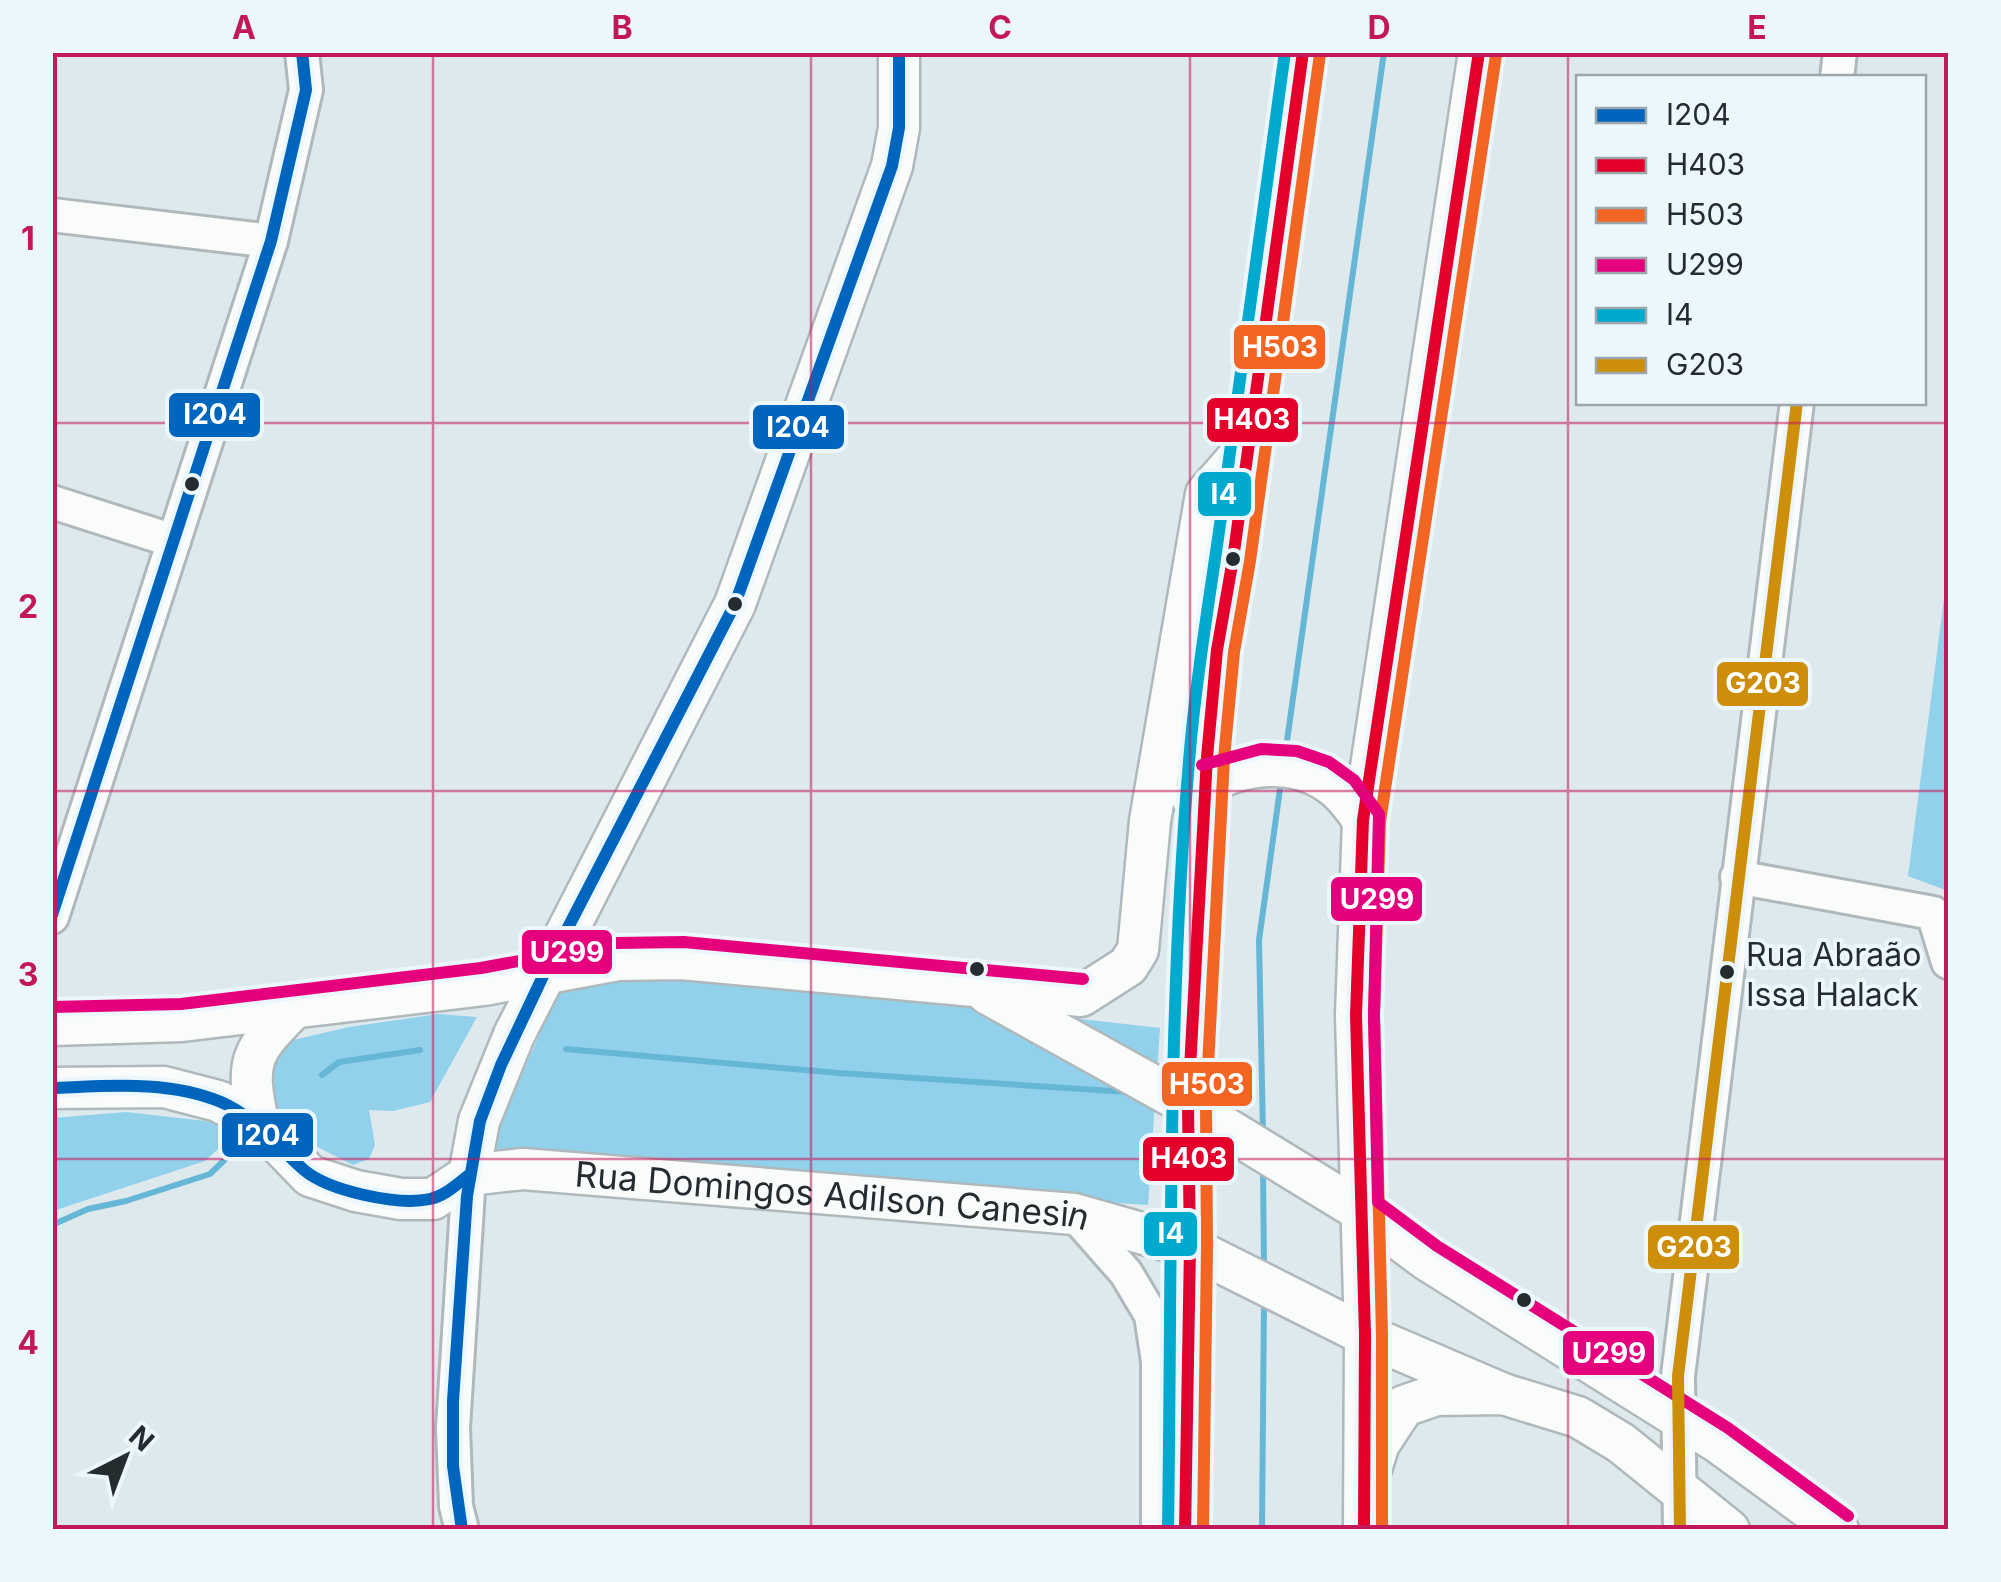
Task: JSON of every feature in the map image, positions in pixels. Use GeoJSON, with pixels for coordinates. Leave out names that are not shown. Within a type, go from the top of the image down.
{"type":"FeatureCollection","features":[{"type":"Feature","properties":{"kind":"main road"},"geometry":{"type":"LineString","coordinates":[[52,1088],[164,1087],[218,1101],[258,1122],[310,1176],[356,1191],[401,1199],[433,1199],[470,1174],[480,1122],[514,1036],[735,604],[892,166],[899,128],[899,52]]}},
{"type":"Feature","properties":{"kind":"main road"},"geometry":{"type":"LineString","coordinates":[[1185,1530],[1190,1247],[1188,1105],[1217,650],[1303,52]]}},
{"type":"Feature","properties":{"kind":"main road"},"geometry":{"type":"LineString","coordinates":[[1364,1530],[1365,1335],[1356,1015],[1363,820],[1479,52]]}},
{"type":"Feature","properties":{"kind":"main road"},"geometry":{"type":"LineString","coordinates":[[52,1024],[182,1021],[484,985],[618,960],[682,959],[1082,996],[1128,966],[1138,950],[1148,843],[1206,494],[1249,445]]}},
{"type":"Feature","properties":{"kind":"main road"},"geometry":{"type":"LineString","coordinates":[[1186,601],[1217,650]]}},
{"type":"Feature","properties":{"kind":"main road"},"geometry":{"type":"LineString","coordinates":[[1148,843],[1207,782],[1263,766],[1293,768],[1322,778],[1344,794],[1363,820]]}},
{"type":"Feature","properties":{"kind":"main road"},"geometry":{"type":"LineString","coordinates":[[586,892],[594,918],[607,932],[633,946],[682,959]]}},
{"type":"Feature","properties":{"kind":"main road"},"geometry":{"type":"LineString","coordinates":[[976,987],[1188,1105],[1361,1211],[1427,1260],[1680,1417],[1838,1530]]}},
{"type":"Feature","properties":{"kind":"main road"},"geometry":{"type":"LineString","coordinates":[[258,1122],[250,1082],[255,1055],[269,1033],[294,1008]]}},
{"type":"Feature","properties":{"kind":"main road","name":"Rua Domingos Adilson Canesin"},"geometry":{"type":"LineString","coordinates":[[470,1174],[524,1170],[1074,1214],[1190,1247],[1365,1335],[1503,1394]]}},
{"type":"Feature","properties":{"kind":"main road"},"geometry":{"type":"LineString","coordinates":[[1365,1487],[1379,1444],[1404,1406],[1436,1395],[1503,1394],[1578,1417],[1622,1443],[1729,1530]]}},
{"type":"Feature","properties":{"kind":"street"},"geometry":{"type":"LineString","coordinates":[[56,896],[271,240],[306,90],[302,52]]}},
{"type":"Feature","properties":{"kind":"street"},"geometry":{"type":"LineString","coordinates":[[52,215],[271,240]]}},
{"type":"Feature","properties":{"kind":"street"},"geometry":{"type":"LineString","coordinates":[[1680,1530],[1678,1376],[1797,405]]}},
{"type":"Feature","properties":{"kind":"street"},"geometry":{"type":"LineString","coordinates":[[52,502],[174,542]]}},
{"type":"Feature","properties":{"kind":"street"},"geometry":{"type":"LineString","coordinates":[[1737,877],[1933,913],[1948,962]]}},
{"type":"Feature","properties":{"kind":"street"},"geometry":{"type":"LineString","coordinates":[[462,1530],[456,1506],[453,1428],[470,1174]]}},
{"type":"Feature","properties":{"kind":"street"},"geometry":{"type":"LineString","coordinates":[[1074,1214],[1126,1273],[1151,1315],[1157,1353],[1163,1519]]}},
{"type":"Feature","properties":{"kind":"street"},"geometry":{"type":"LineString","coordinates":[[1157,1353],[1190,1247]]}},
{"type":"Feature","properties":{"kind":"shaded area"},"geometry":{"type":"Polygon","coordinates":[[[1948,568],[1948,891],[1908,876],[1948,568]]]}},
{"type":"Feature","properties":{"kind":"shaded area"},"geometry":{"type":"Polygon","coordinates":[[[667,972],[1160,1028],[1148,1205],[485,1158],[560,988],[667,972]]]}},
{"type":"Feature","properties":{"kind":"shaded area"},"geometry":{"type":"Polygon","coordinates":[[[438,1014],[477,1017],[430,1102],[393,1111],[369,1110],[375,1145],[369,1159],[353,1165],[294,1135],[268,1102],[266,1066],[293,1040],[438,1014]]]}},
{"type":"Feature","properties":{"kind":"shaded area"},"geometry":{"type":"Polygon","coordinates":[[[126,1112],[223,1123],[232,1136],[205,1161],[53,1211],[53,1118],[126,1112]]]}},
{"type":"Feature","properties":{"kind":"waterway"},"geometry":{"type":"LineString","coordinates":[[1285,755],[1384,52]]}},
{"type":"Feature","properties":{"kind":"waterway"},"geometry":{"type":"LineString","coordinates":[[1263,1133],[1259,940],[1281,782]]}},
{"type":"Feature","properties":{"kind":"waterway"},"geometry":{"type":"LineString","coordinates":[[566,1049],[839,1073],[1128,1092]]}},
{"type":"Feature","properties":{"kind":"waterway"},"geometry":{"type":"LineString","coordinates":[[322,1075],[339,1062],[420,1050]]}},
{"type":"Feature","properties":{"kind":"waterway"},"geometry":{"type":"LineString","coordinates":[[52,1225],[88,1209],[210,1174],[238,1147]]}},
{"type":"Feature","properties":{"kind":"waterway"},"geometry":{"type":"LineString","coordinates":[[1263,1166],[1264,1268]]}},
{"type":"Feature","properties":{"kind":"waterway"},"geometry":{"type":"LineString","coordinates":[[1262,1530],[1264,1301]]}},
{"type":"Feature","properties":{"kind":"transit line","name":"I204"},"geometry":{"type":"LineString","coordinates":[[52,915],[271,241],[306,90],[302,52]]}},
{"type":"Feature","properties":{"kind":"transit line","name":"I204"},"geometry":{"type":"LineString","coordinates":[[462,1530],[453,1466],[453,1401],[467,1196],[480,1121],[501,1065],[544,974],[735,604],[892,166],[899,128],[899,52]]}},
{"type":"Feature","properties":{"kind":"transit line","name":"I4"},"geometry":{"type":"LineString","coordinates":[[1168,1530],[1174,1042],[1190,750],[1285,52]]}},
{"type":"Feature","properties":{"kind":"transit line","name":"H403"},"geometry":{"type":"LineString","coordinates":[[1185,1530],[1190,1247],[1188,1105],[1207,757],[1217,650],[1303,52]]}},
{"type":"Feature","properties":{"kind":"transit line","name":"H403"},"geometry":{"type":"LineString","coordinates":[[1364,1530],[1365,1335],[1356,1015],[1363,820],[1479,52]]}},
{"type":"Feature","properties":{"kind":"transit line","name":"H503"},"geometry":{"type":"LineString","coordinates":[[1203,1530],[1206,1105],[1224,758],[1234,652],[1320,54]]}},
{"type":"Feature","properties":{"kind":"transit line","name":"H503"},"geometry":{"type":"LineString","coordinates":[[1382,1530],[1382,1335],[1374,1015],[1380,822],[1496,55]]}},
{"type":"Feature","properties":{"kind":"transit line","name":"G203"},"geometry":{"type":"LineString","coordinates":[[1680,1530],[1678,1376],[1797,405]]}},
{"type":"Feature","properties":{"kind":"transit line","name":"U299"},"geometry":{"type":"LineString","coordinates":[[1202,765],[1261,749],[1297,751],[1329,762],[1354,780],[1379,814],[1374,1015],[1378,1202],[1437,1246],[1728,1428],[1848,1516]]}},
{"type":"Feature","properties":{"kind":"transit line","name":"U299"},"geometry":{"type":"LineString","coordinates":[[52,1007],[181,1004],[481,968],[616,943],[684,942],[1083,979]]}},
{"type":"Feature","properties":{"kind":"transit line","name":"I204"},"geometry":{"type":"LineString","coordinates":[[52,1088],[138,1086],[201,1095],[245,1116],[315,1178],[364,1195],[430,1199],[469,1175]]}},
{"type":"Feature","properties":{"kind":"place","name":"Rua Abraão Issa Halack"},"geometry":{"type":"Point","coordinates":[1727,972]}}]}
